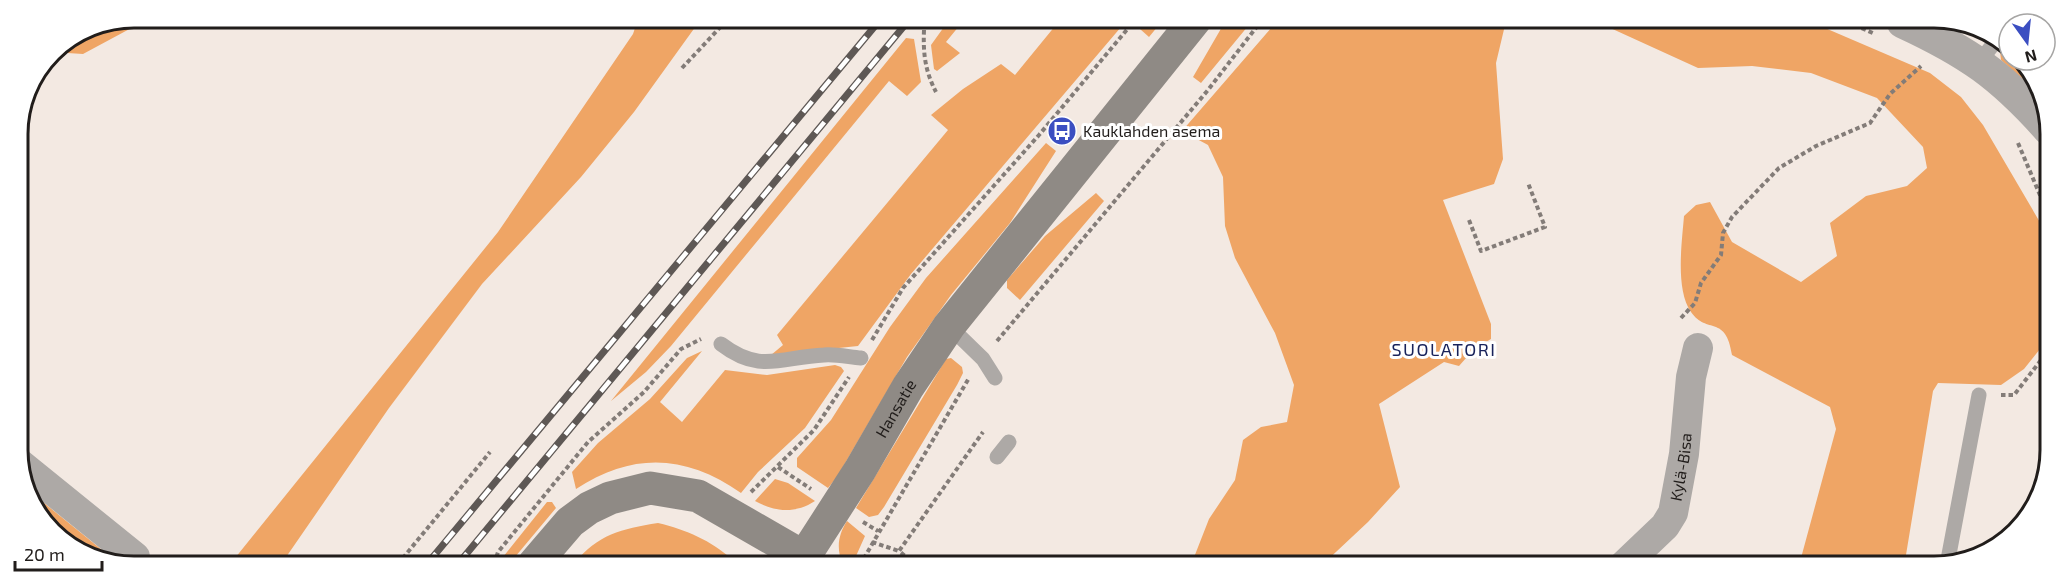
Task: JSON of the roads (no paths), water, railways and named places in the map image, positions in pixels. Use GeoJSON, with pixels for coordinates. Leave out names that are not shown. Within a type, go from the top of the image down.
{"type":"FeatureCollection","features":[{"type":"Feature","properties":{"kind":"main road","name":"Hansatie"},"geometry":{"type":"LineString","coordinates":[[809,556],[908,387],[950,326],[1189,28]]}},
{"type":"Feature","properties":{"kind":"main road","name":"Hansatie"},"geometry":{"type":"LineString","coordinates":[[541,556],[570,522],[588,508],[610,498],[650,488],[698,496],[735,516],[796,556]]}},
{"type":"Feature","properties":{"kind":"street"},"geometry":{"type":"LineString","coordinates":[[1891,28],[1987,51],[2015,91],[2039,117]]}},
{"type":"Feature","properties":{"kind":"street","name":"Kylä-Bisa"},"geometry":{"type":"LineString","coordinates":[[1634,556],[1665,526],[1673,513],[1683,454],[1691,377],[1698,348]]}},
{"type":"Feature","properties":{"kind":"street"},"geometry":{"type":"LineString","coordinates":[[31,473],[134,556]]}},
{"type":"Feature","properties":{"kind":"lane"},"geometry":{"type":"LineString","coordinates":[[950,326],[983,359],[995,378]]}},
{"type":"Feature","properties":{"kind":"lane"},"geometry":{"type":"LineString","coordinates":[[721,344],[737,356],[759,363],[824,355],[861,358]]}},
{"type":"Feature","properties":{"kind":"lane"},"geometry":{"type":"LineString","coordinates":[[1949,555],[1978,395]]}},
{"type":"Feature","properties":{"kind":"lane"},"geometry":{"type":"LineString","coordinates":[[997,457],[1010,442]]}},
{"type":"Feature","properties":{"kind":"railway"},"geometry":{"type":"LineString","coordinates":[[434,556],[873,28]]}},
{"type":"Feature","properties":{"kind":"railway"},"geometry":{"type":"LineString","coordinates":[[465,556],[902,28]]}},
{"type":"Feature","properties":{"kind":"place","name":"Kauklahden asema"},"geometry":{"type":"Point","coordinates":[1062,131]}},
{"type":"Feature","properties":{"kind":"district","name":"SUOLATORI"},"geometry":{"type":"Point","coordinates":[1444,350]}}]}
